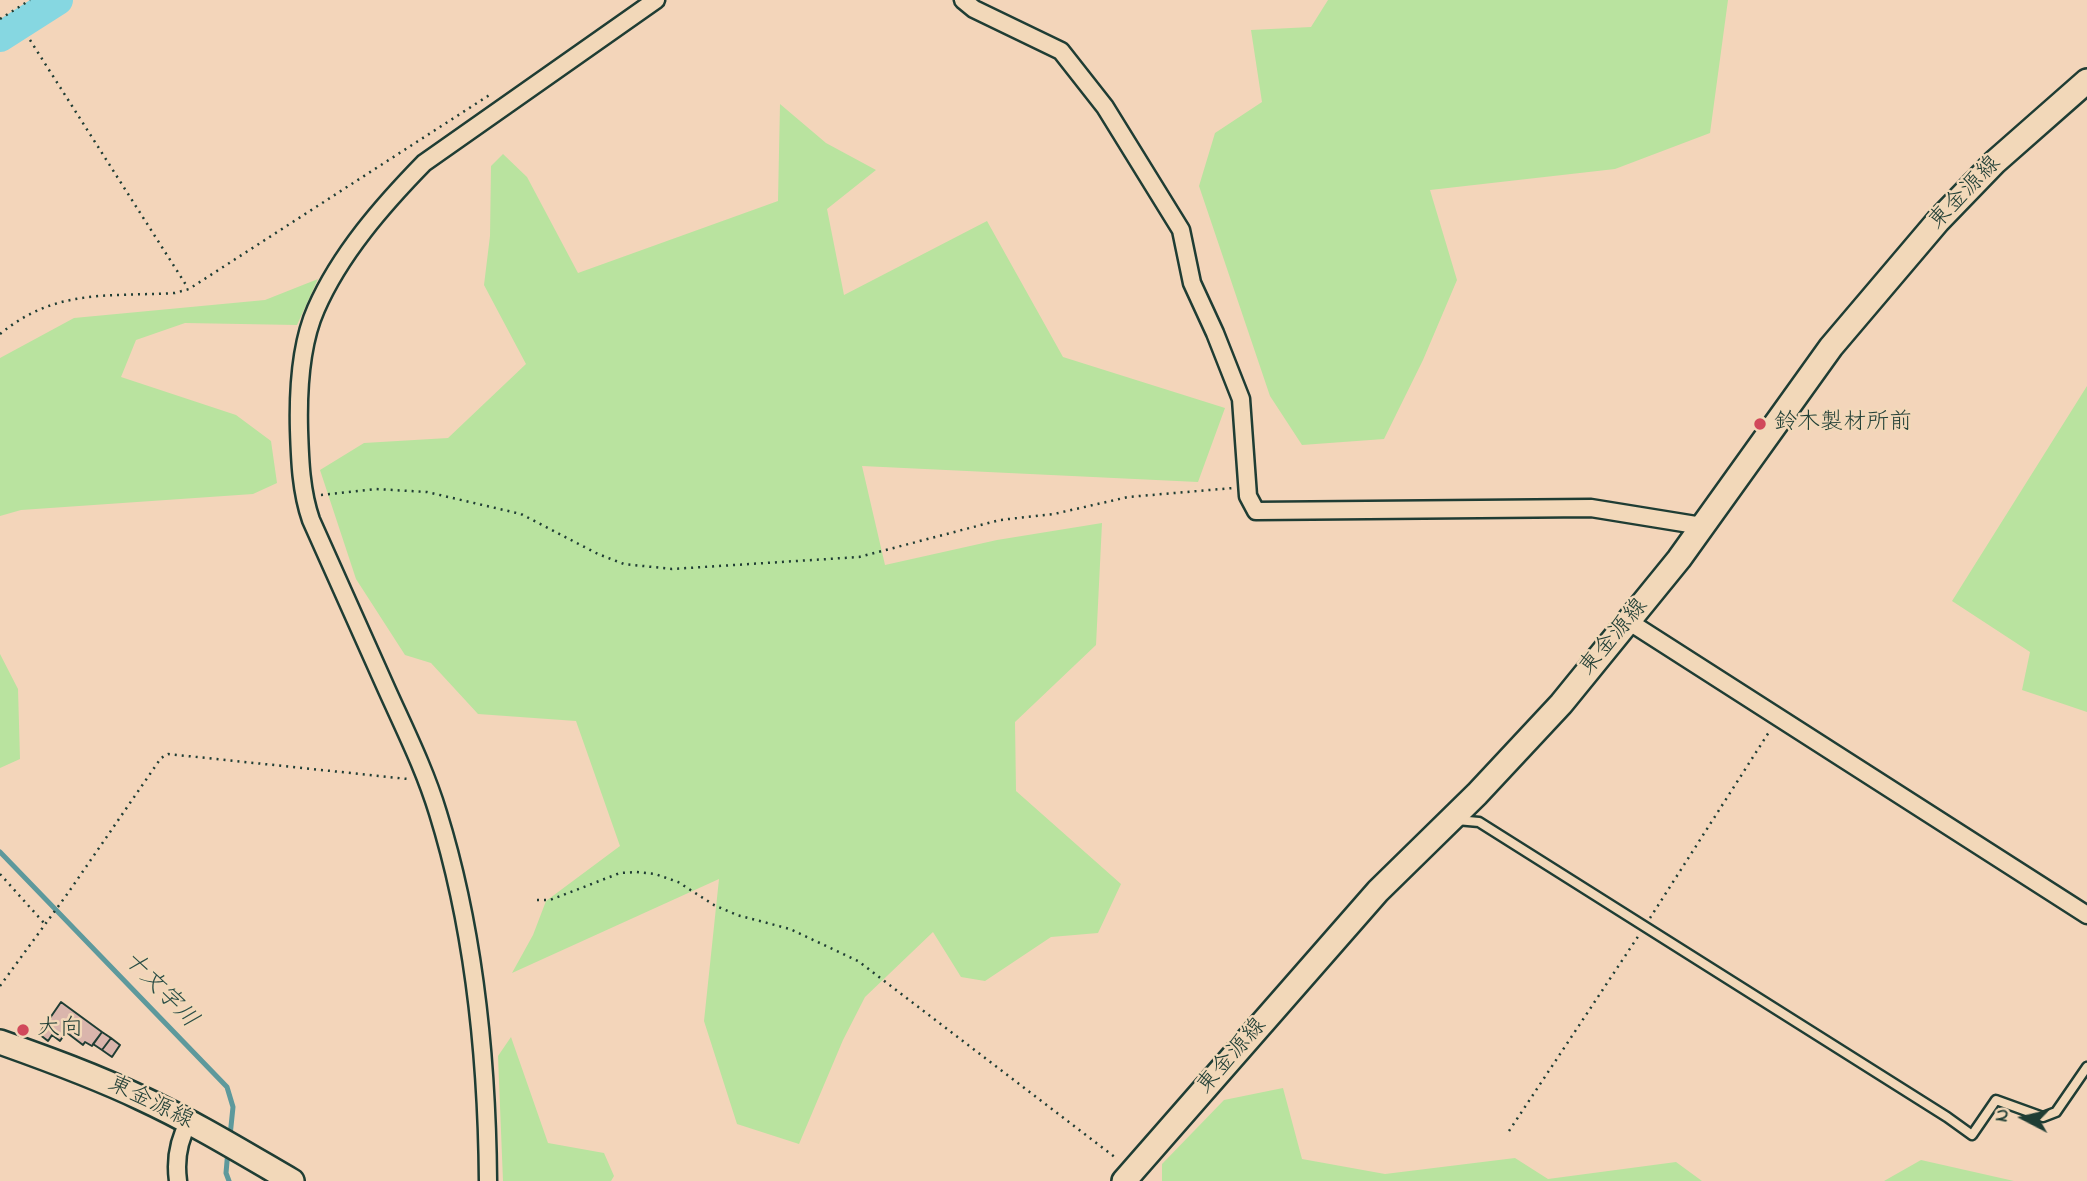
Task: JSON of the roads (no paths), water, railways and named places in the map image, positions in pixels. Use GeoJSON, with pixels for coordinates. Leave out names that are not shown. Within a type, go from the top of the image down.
{"type":"FeatureCollection","features":[{"type":"Feature","properties":{"kind":"main road","name":"東金源線"},"geometry":{"type":"LineString","coordinates":[[1128,1176],[1378,891],[1560,704],[1679,559],[1831,347],[1938,221],[1995,162],[2087,81]]}},
{"type":"Feature","properties":{"kind":"main road","name":"東金源線"},"geometry":{"type":"LineString","coordinates":[[0,1042],[140,1097],[292,1181]]}},
{"type":"Feature","properties":{"kind":"street"},"geometry":{"type":"LineString","coordinates":[[488,1181],[488,1147],[478,1024],[467,930],[438,812],[303,497],[299,402],[306,342],[315,310],[333,277],[397,190],[424,163],[656,0]]}},
{"type":"Feature","properties":{"kind":"street"},"geometry":{"type":"LineString","coordinates":[[963,0],[974,9],[1061,51],[1105,107],[1181,230],[1192,283],[1241,399],[1248,496],[1256,511],[1591,508],[1702,526]]}},
{"type":"Feature","properties":{"kind":"street"},"geometry":{"type":"LineString","coordinates":[[1628,621],[2087,915]]}},
{"type":"Feature","properties":{"kind":"street"},"geometry":{"type":"LineString","coordinates":[[178,1181],[178,1141],[189,1122]]}},
{"type":"Feature","properties":{"kind":"lane"},"geometry":{"type":"LineString","coordinates":[[1450,820],[1479,822],[1924,1102],[1972,1135],[1996,1100],[2043,1117],[2056,1112],[2087,1067]]}},
{"type":"Feature","properties":{"kind":"waterway"},"geometry":{"type":"LineString","coordinates":[[0,37],[58,0]]}},
{"type":"Feature","properties":{"kind":"waterway","name":"十文字川"},"geometry":{"type":"LineString","coordinates":[[0,852],[227,1087],[233,1107],[230,1136]]}},
{"type":"Feature","properties":{"kind":"waterway","name":"十文字川"},"geometry":{"type":"LineString","coordinates":[[228,1150],[226,1173],[229,1181]]}},
{"type":"Feature","properties":{"kind":"place","name":"鈴木製材所前"},"geometry":{"type":"Point","coordinates":[1760,424]}},
{"type":"Feature","properties":{"kind":"place","name":"大向"},"geometry":{"type":"Point","coordinates":[23,1030]}}]}
